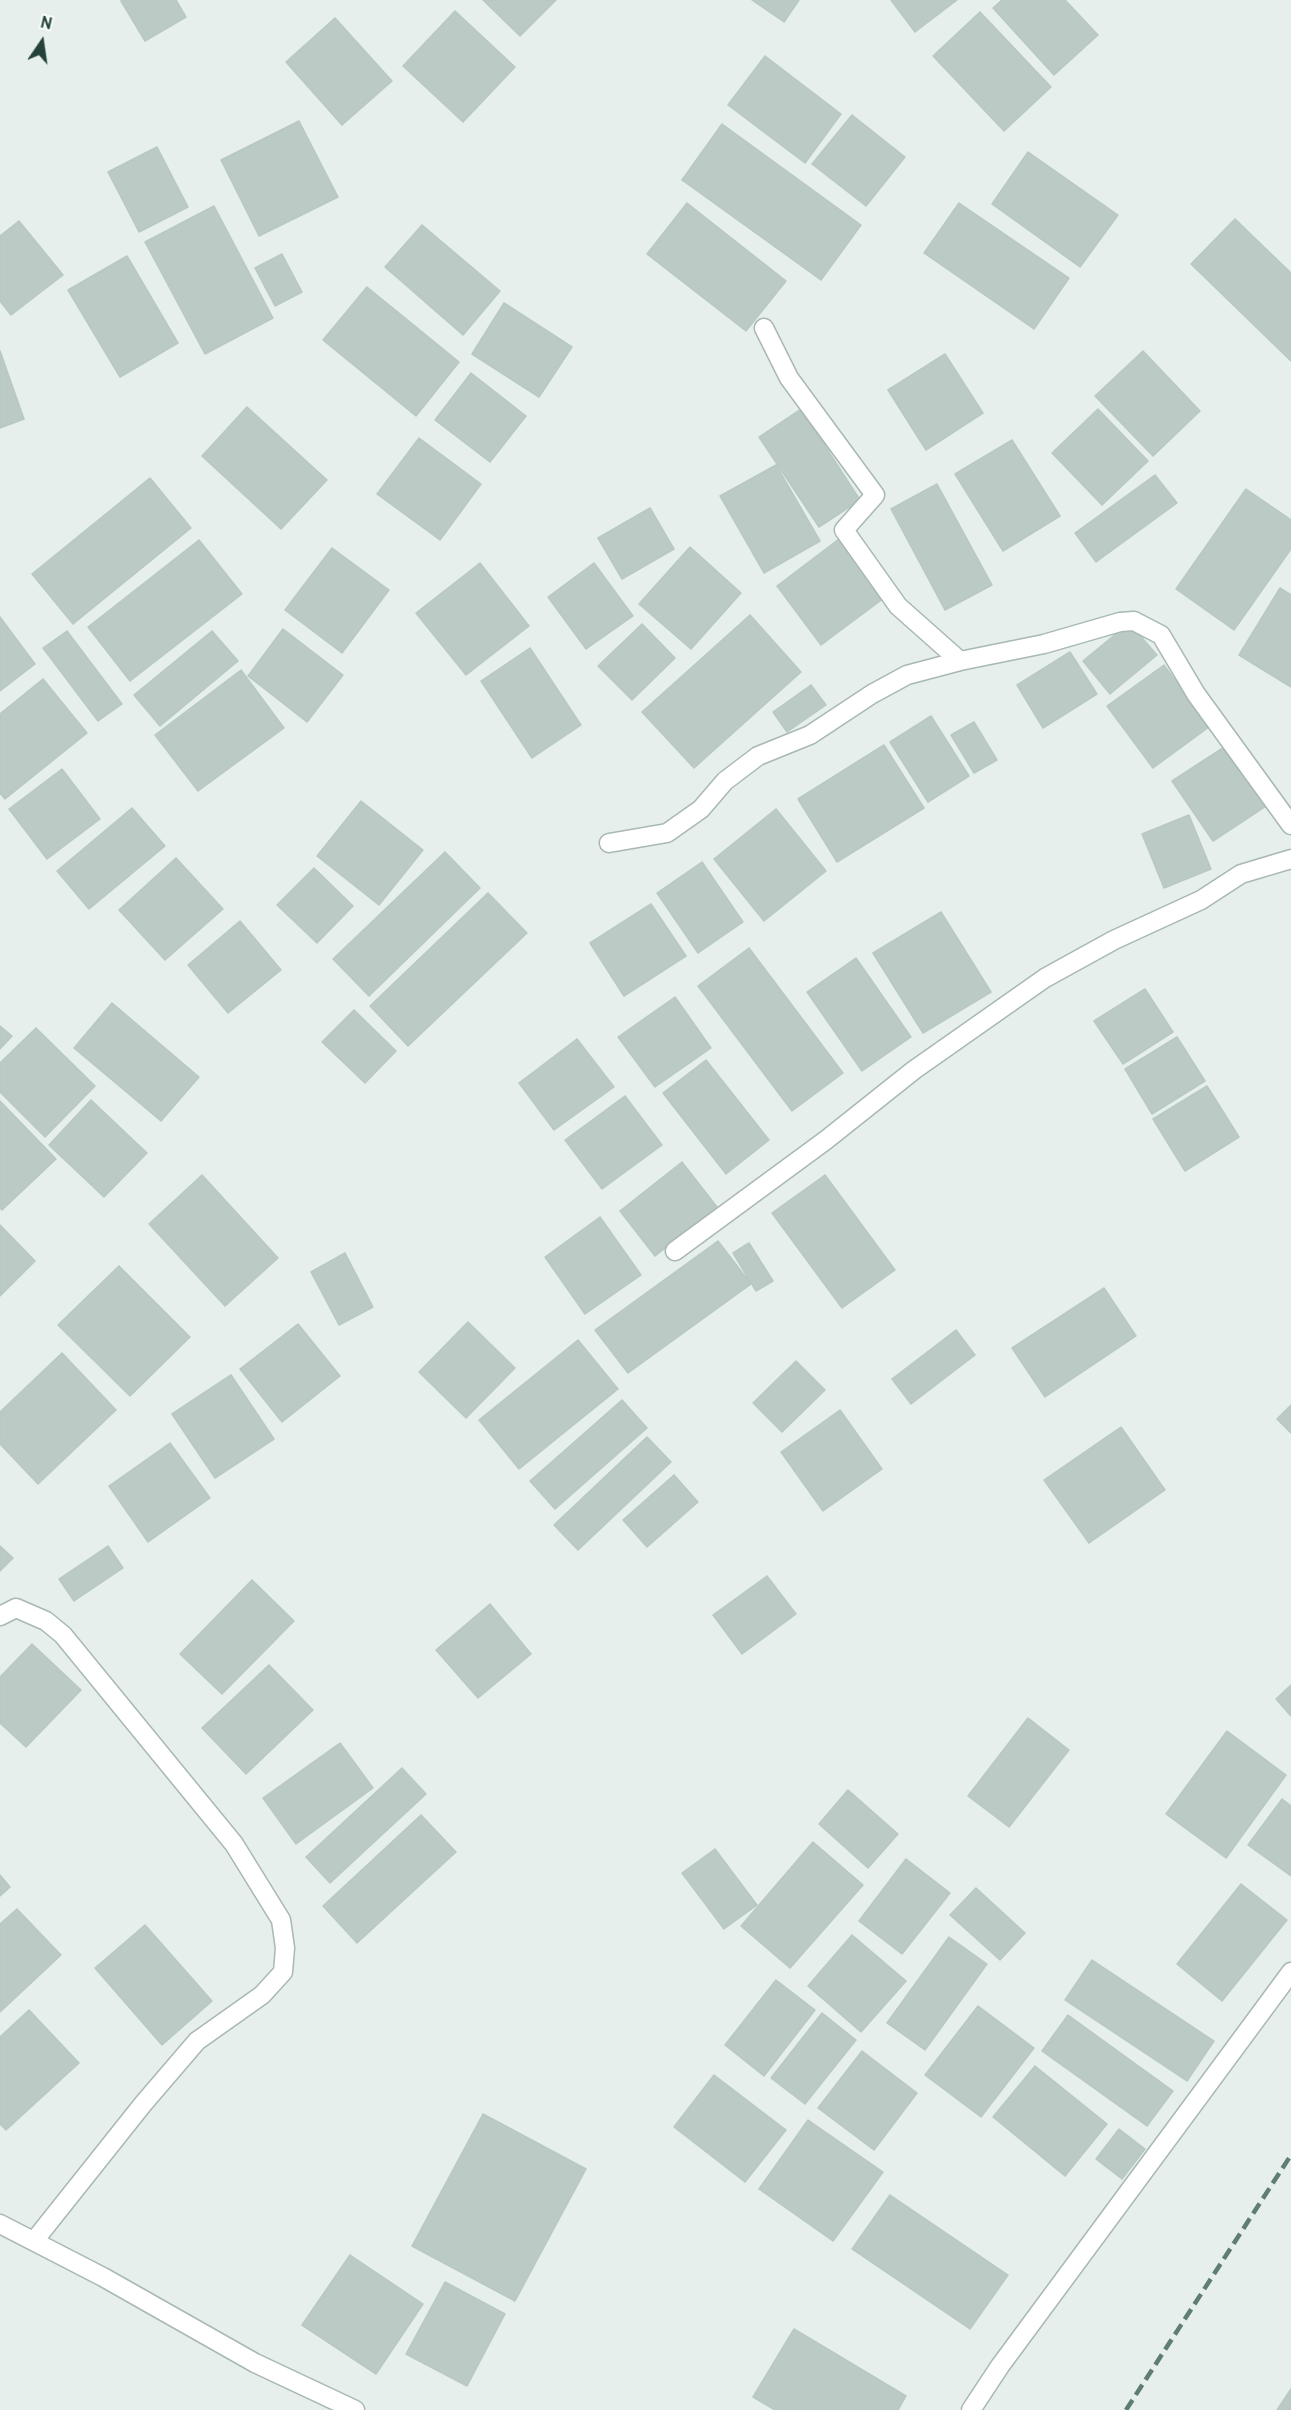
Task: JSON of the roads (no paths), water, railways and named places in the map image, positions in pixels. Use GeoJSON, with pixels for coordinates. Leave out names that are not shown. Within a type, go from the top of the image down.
{"type":"FeatureCollection","features":[{"type":"Feature","properties":{"kind":"street"},"geometry":{"type":"LineString","coordinates":[[764,328],[789,378],[875,495],[844,530],[898,606],[960,661]]}},
{"type":"Feature","properties":{"kind":"street"},"geometry":{"type":"LineString","coordinates":[[609,843],[667,832],[701,809],[725,781],[758,756],[810,735],[872,694],[907,675],[960,661],[1044,644],[1120,622],[1134,621],[1161,634],[1196,694],[1291,825]]}},
{"type":"Feature","properties":{"kind":"street"},"geometry":{"type":"LineString","coordinates":[[675,1251],[826,1140],[914,1070],[1045,978],[1114,940],[1201,900],[1240,874],[1291,859]]}},
{"type":"Feature","properties":{"kind":"street"},"geometry":{"type":"LineString","coordinates":[[0,1616],[16,1608],[46,1622],[70,1643],[234,1844],[281,1920],[285,1948],[283,1972],[262,1995],[197,2042],[143,2104],[34,2241]]}},
{"type":"Feature","properties":{"kind":"street"},"geometry":{"type":"LineString","coordinates":[[972,2410],[1000,2366],[1291,1972]]}},
{"type":"Feature","properties":{"kind":"street"},"geometry":{"type":"LineString","coordinates":[[0,2224],[103,2277],[255,2363],[355,2410]]}},
{"type":"Feature","properties":{"kind":"railway"},"geometry":{"type":"LineString","coordinates":[[1126,2410],[1291,2155]]}}]}
